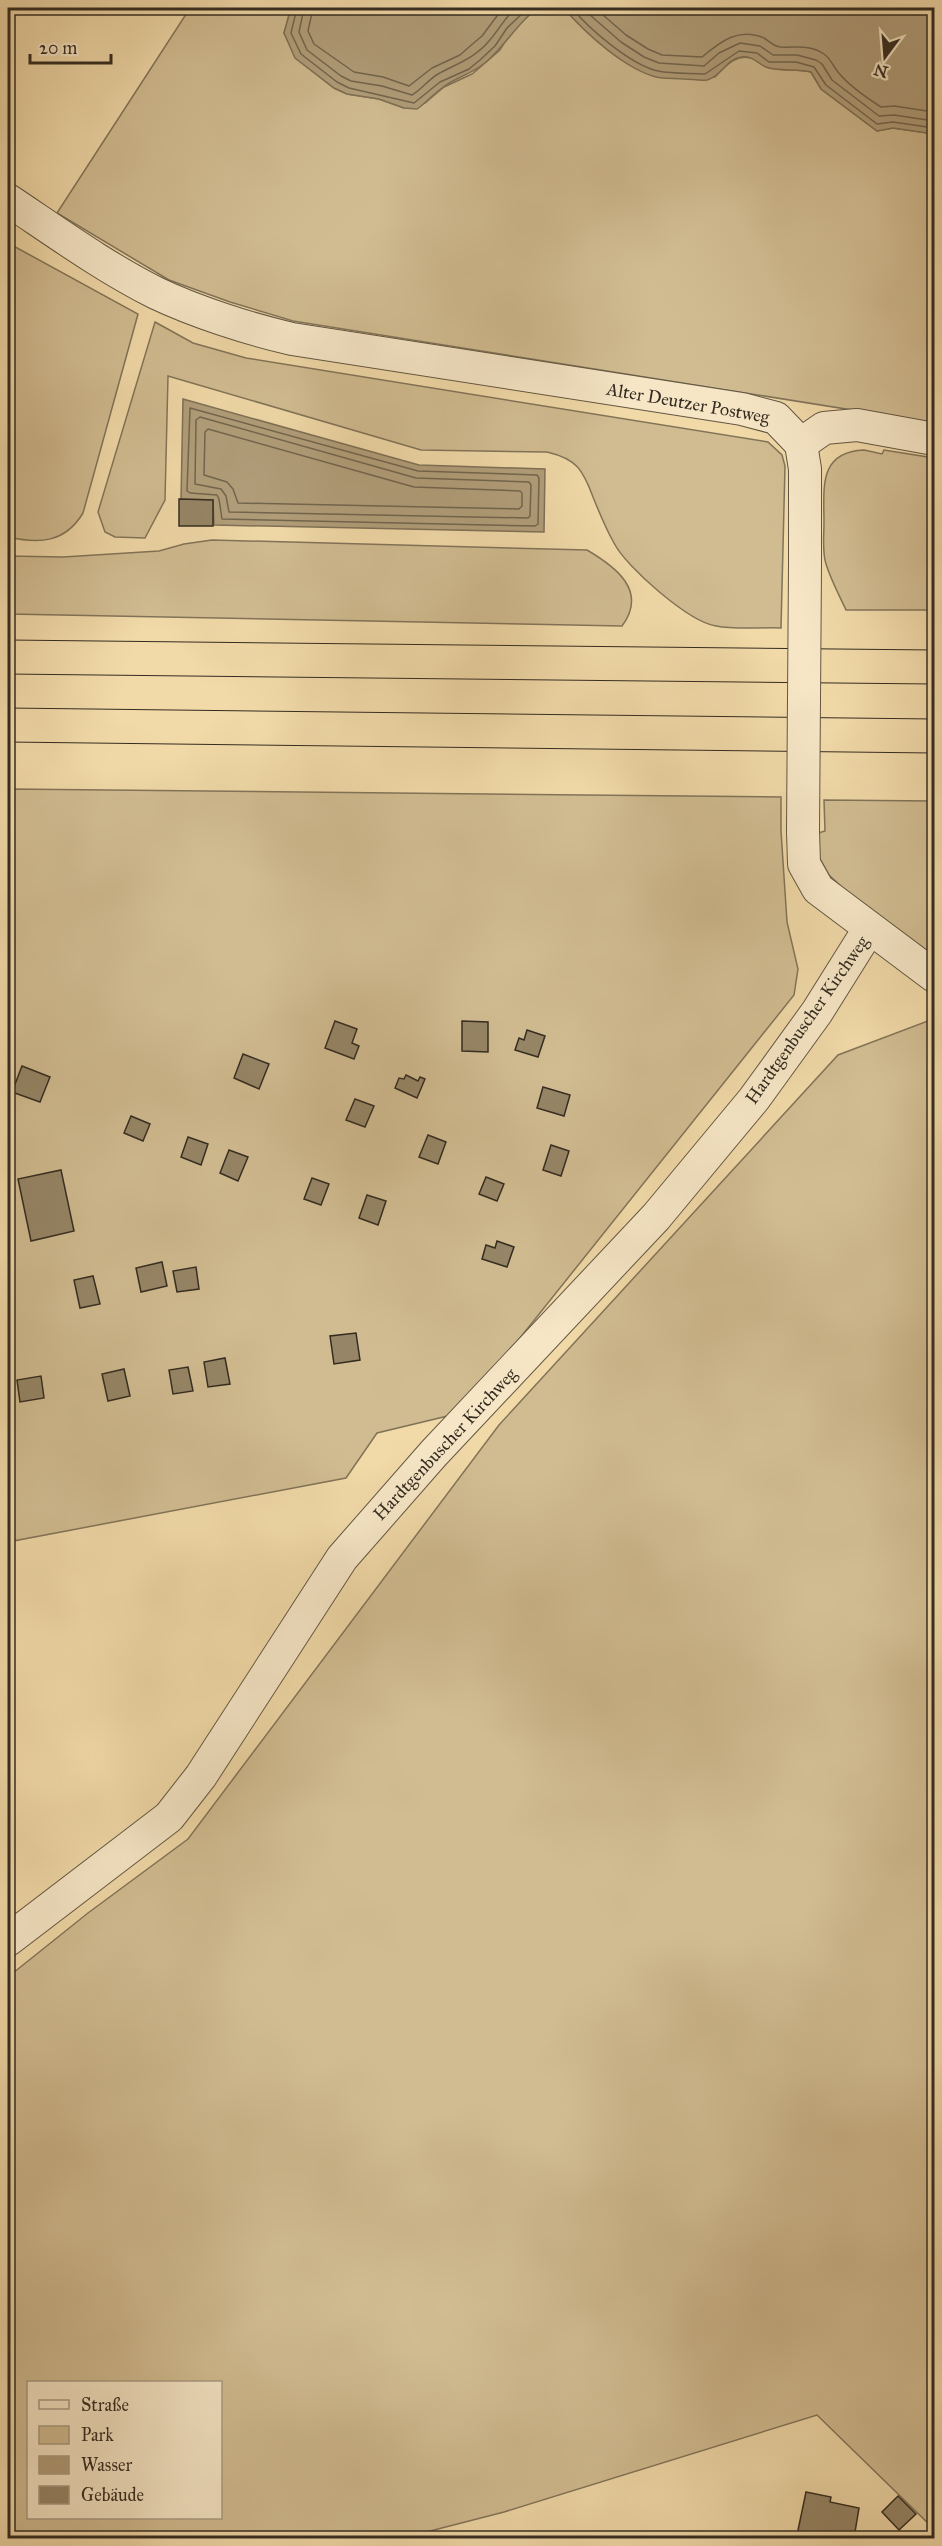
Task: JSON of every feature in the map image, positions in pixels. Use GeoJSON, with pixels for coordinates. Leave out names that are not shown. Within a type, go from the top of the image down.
{"type":"FeatureCollection","features":[{"type":"Feature","properties":{"kind":"highway"},"geometry":{"type":"LineString","coordinates":[[8,657],[934,667]]}},
{"type":"Feature","properties":{"kind":"highway"},"geometry":{"type":"LineString","coordinates":[[8,725],[934,736]]}},
{"type":"Feature","properties":{"kind":"street","name":"Alter Deutzer Postweg"},"geometry":{"type":"LineString","coordinates":[[8,200],[72,243],[157,293],[256,331],[303,341],[742,409],[776,418],[801,444]]}},
{"type":"Feature","properties":{"kind":"street"},"geometry":{"type":"LineString","coordinates":[[934,439],[857,425],[825,428],[801,444],[805,469],[804,864],[818,890],[934,976]]}},
{"type":"Feature","properties":{"kind":"street","name":"Hardtgenbuscher Kirchweg"},"geometry":{"type":"LineString","coordinates":[[8,1940],[169,1817],[201,1776],[342,1558],[434,1453],[656,1217],[754,1099],[817,1012],[869,929]]}},
{"type":"Feature","properties":{"kind":"green space"},"geometry":{"type":"Polygon","coordinates":[[[190,8],[291,8],[284,33],[296,58],[334,88],[347,94],[379,99],[404,108],[425,103],[444,87],[472,74],[500,50],[511,32],[537,8],[564,8],[597,41],[636,68],[662,73],[715,77],[738,58],[750,58],[770,67],[811,72],[821,89],[877,131],[893,128],[934,134],[934,423],[293,321],[169,280],[57,213],[190,8]]]}},
{"type":"Feature","properties":{"kind":"green space"},"geometry":{"type":"Polygon","coordinates":[[[8,243],[138,314],[83,513],[68,530],[50,539],[30,540],[8,537],[8,243]]]}},
{"type":"Feature","properties":{"kind":"green space"},"geometry":{"type":"Polygon","coordinates":[[[155,322],[193,343],[246,358],[768,442],[782,455],[785,466],[781,628],[716,626],[690,615],[659,592],[631,566],[621,553],[608,532],[582,473],[565,458],[547,452],[421,450],[168,376],[165,500],[145,538],[115,537],[105,532],[98,512],[155,322]]]}},
{"type":"Feature","properties":{"kind":"green space"},"geometry":{"type":"Polygon","coordinates":[[[864,450],[882,454],[884,450],[934,458],[934,610],[846,610],[833,582],[826,564],[824,549],[824,497],[827,474],[838,457],[849,452],[864,450]]]}},
{"type":"Feature","properties":{"kind":"green space"},"geometry":{"type":"Polygon","coordinates":[[[212,540],[587,550],[618,572],[630,591],[632,602],[622,626],[8,614],[8,556],[63,557],[159,551],[212,540]]]}},
{"type":"Feature","properties":{"kind":"green space"},"geometry":{"type":"Polygon","coordinates":[[[8,789],[781,797],[787,922],[798,969],[794,995],[460,1413],[377,1433],[346,1478],[8,1542],[8,789]]]}},
{"type":"Feature","properties":{"kind":"green space"},"geometry":{"type":"Polygon","coordinates":[[[824,800],[934,801],[934,956],[845,890],[829,875],[819,857],[815,834],[825,831],[824,800]]]}},
{"type":"Feature","properties":{"kind":"green space"},"geometry":{"type":"Polygon","coordinates":[[[933,1019],[934,2529],[817,2415],[504,2512],[403,2538],[8,2538],[8,1977],[88,1913],[188,1839],[499,1425],[838,1055],[933,1019]]]}},
{"type":"Feature","properties":{"kind":"water"},"geometry":{"type":"Polygon","coordinates":[[[291,8],[537,8],[486,62],[447,84],[417,109],[404,108],[379,99],[347,94],[334,88],[295,58],[284,33],[291,8]]]}},
{"type":"Feature","properties":{"kind":"water"},"geometry":{"type":"Polygon","coordinates":[[[564,8],[934,8],[934,134],[893,128],[877,131],[821,89],[811,72],[766,67],[748,57],[736,58],[707,80],[656,77],[644,73],[606,48],[582,28],[564,8]]]}},
{"type":"Feature","properties":{"kind":"water"},"geometry":{"type":"Polygon","coordinates":[[[183,399],[419,465],[545,469],[544,532],[214,525],[213,500],[181,499],[183,399]]]}},
{"type":"Feature","properties":{"kind":"building"},"geometry":{"type":"Polygon","coordinates":[[[179,499],[213,500],[213,526],[179,526],[179,499]]]}},
{"type":"Feature","properties":{"kind":"building"},"geometry":{"type":"Polygon","coordinates":[[[335,1021],[357,1029],[352,1043],[359,1046],[354,1059],[325,1048],[335,1021]]]}},
{"type":"Feature","properties":{"kind":"building"},"geometry":{"type":"Polygon","coordinates":[[[462,1021],[488,1022],[488,1052],[462,1051],[462,1021]]]}},
{"type":"Feature","properties":{"kind":"building"},"geometry":{"type":"Polygon","coordinates":[[[527,1030],[545,1036],[538,1057],[515,1050],[519,1038],[524,1040],[527,1030]]]}},
{"type":"Feature","properties":{"kind":"building"},"geometry":{"type":"Polygon","coordinates":[[[243,1054],[269,1064],[259,1089],[234,1078],[243,1054]]]}},
{"type":"Feature","properties":{"kind":"building"},"geometry":{"type":"Polygon","coordinates":[[[22,1066],[50,1077],[40,1102],[12,1092],[22,1066]]]}},
{"type":"Feature","properties":{"kind":"building"},"geometry":{"type":"Polygon","coordinates":[[[406,1075],[418,1081],[420,1077],[425,1079],[417,1098],[395,1088],[399,1078],[404,1079],[406,1075]]]}},
{"type":"Feature","properties":{"kind":"building"},"geometry":{"type":"Polygon","coordinates":[[[543,1087],[570,1095],[564,1116],[537,1108],[543,1087]]]}},
{"type":"Feature","properties":{"kind":"building"},"geometry":{"type":"Polygon","coordinates":[[[355,1099],[374,1106],[365,1127],[346,1120],[355,1099]]]}},
{"type":"Feature","properties":{"kind":"building"},"geometry":{"type":"Polygon","coordinates":[[[131,1116],[150,1124],[143,1141],[124,1133],[131,1116]]]}},
{"type":"Feature","properties":{"kind":"building"},"geometry":{"type":"Polygon","coordinates":[[[428,1135],[446,1142],[438,1164],[419,1157],[428,1135]]]}},
{"type":"Feature","properties":{"kind":"building"},"geometry":{"type":"Polygon","coordinates":[[[188,1137],[208,1144],[201,1165],[181,1157],[188,1137]]]}},
{"type":"Feature","properties":{"kind":"building"},"geometry":{"type":"Polygon","coordinates":[[[551,1145],[569,1151],[561,1176],[543,1170],[551,1145]]]}},
{"type":"Feature","properties":{"kind":"building"},"geometry":{"type":"Polygon","coordinates":[[[229,1150],[248,1157],[238,1181],[220,1173],[229,1150]]]}},
{"type":"Feature","properties":{"kind":"building"},"geometry":{"type":"Polygon","coordinates":[[[61,1170],[74,1231],[31,1241],[18,1179],[61,1170]]]}},
{"type":"Feature","properties":{"kind":"building"},"geometry":{"type":"Polygon","coordinates":[[[486,1177],[504,1184],[497,1201],[479,1194],[486,1177]]]}},
{"type":"Feature","properties":{"kind":"building"},"geometry":{"type":"Polygon","coordinates":[[[312,1178],[329,1184],[321,1205],[304,1199],[312,1178]]]}},
{"type":"Feature","properties":{"kind":"building"},"geometry":{"type":"Polygon","coordinates":[[[367,1195],[386,1201],[378,1225],[359,1218],[367,1195]]]}},
{"type":"Feature","properties":{"kind":"building"},"geometry":{"type":"Polygon","coordinates":[[[497,1241],[514,1247],[507,1267],[482,1259],[486,1245],[495,1248],[497,1241]]]}},
{"type":"Feature","properties":{"kind":"building"},"geometry":{"type":"Polygon","coordinates":[[[162,1262],[167,1286],[141,1292],[136,1268],[162,1262]]]}},
{"type":"Feature","properties":{"kind":"building"},"geometry":{"type":"Polygon","coordinates":[[[196,1267],[199,1289],[177,1292],[173,1271],[196,1267]]]}},
{"type":"Feature","properties":{"kind":"building"},"geometry":{"type":"Polygon","coordinates":[[[93,1276],[100,1304],[80,1308],[74,1280],[93,1276]]]}},
{"type":"Feature","properties":{"kind":"building"},"geometry":{"type":"Polygon","coordinates":[[[356,1333],[360,1360],[334,1364],[330,1336],[356,1333]]]}},
{"type":"Feature","properties":{"kind":"building"},"geometry":{"type":"Polygon","coordinates":[[[225,1358],[230,1384],[208,1387],[204,1362],[225,1358]]]}},
{"type":"Feature","properties":{"kind":"building"},"geometry":{"type":"Polygon","coordinates":[[[188,1367],[193,1391],[173,1394],[169,1370],[188,1367]]]}},
{"type":"Feature","properties":{"kind":"building"},"geometry":{"type":"Polygon","coordinates":[[[124,1369],[130,1396],[108,1401],[102,1374],[124,1369]]]}},
{"type":"Feature","properties":{"kind":"building"},"geometry":{"type":"Polygon","coordinates":[[[41,1376],[44,1398],[20,1402],[17,1380],[41,1376]]]}},
{"type":"Feature","properties":{"kind":"building"},"geometry":{"type":"Polygon","coordinates":[[[806,2492],[831,2497],[830,2502],[859,2508],[854,2538],[815,2538],[797,2535],[806,2492]]]}},
{"type":"Feature","properties":{"kind":"building"},"geometry":{"type":"Polygon","coordinates":[[[898,2496],[916,2514],[899,2530],[882,2512],[898,2496]]]}}]}
